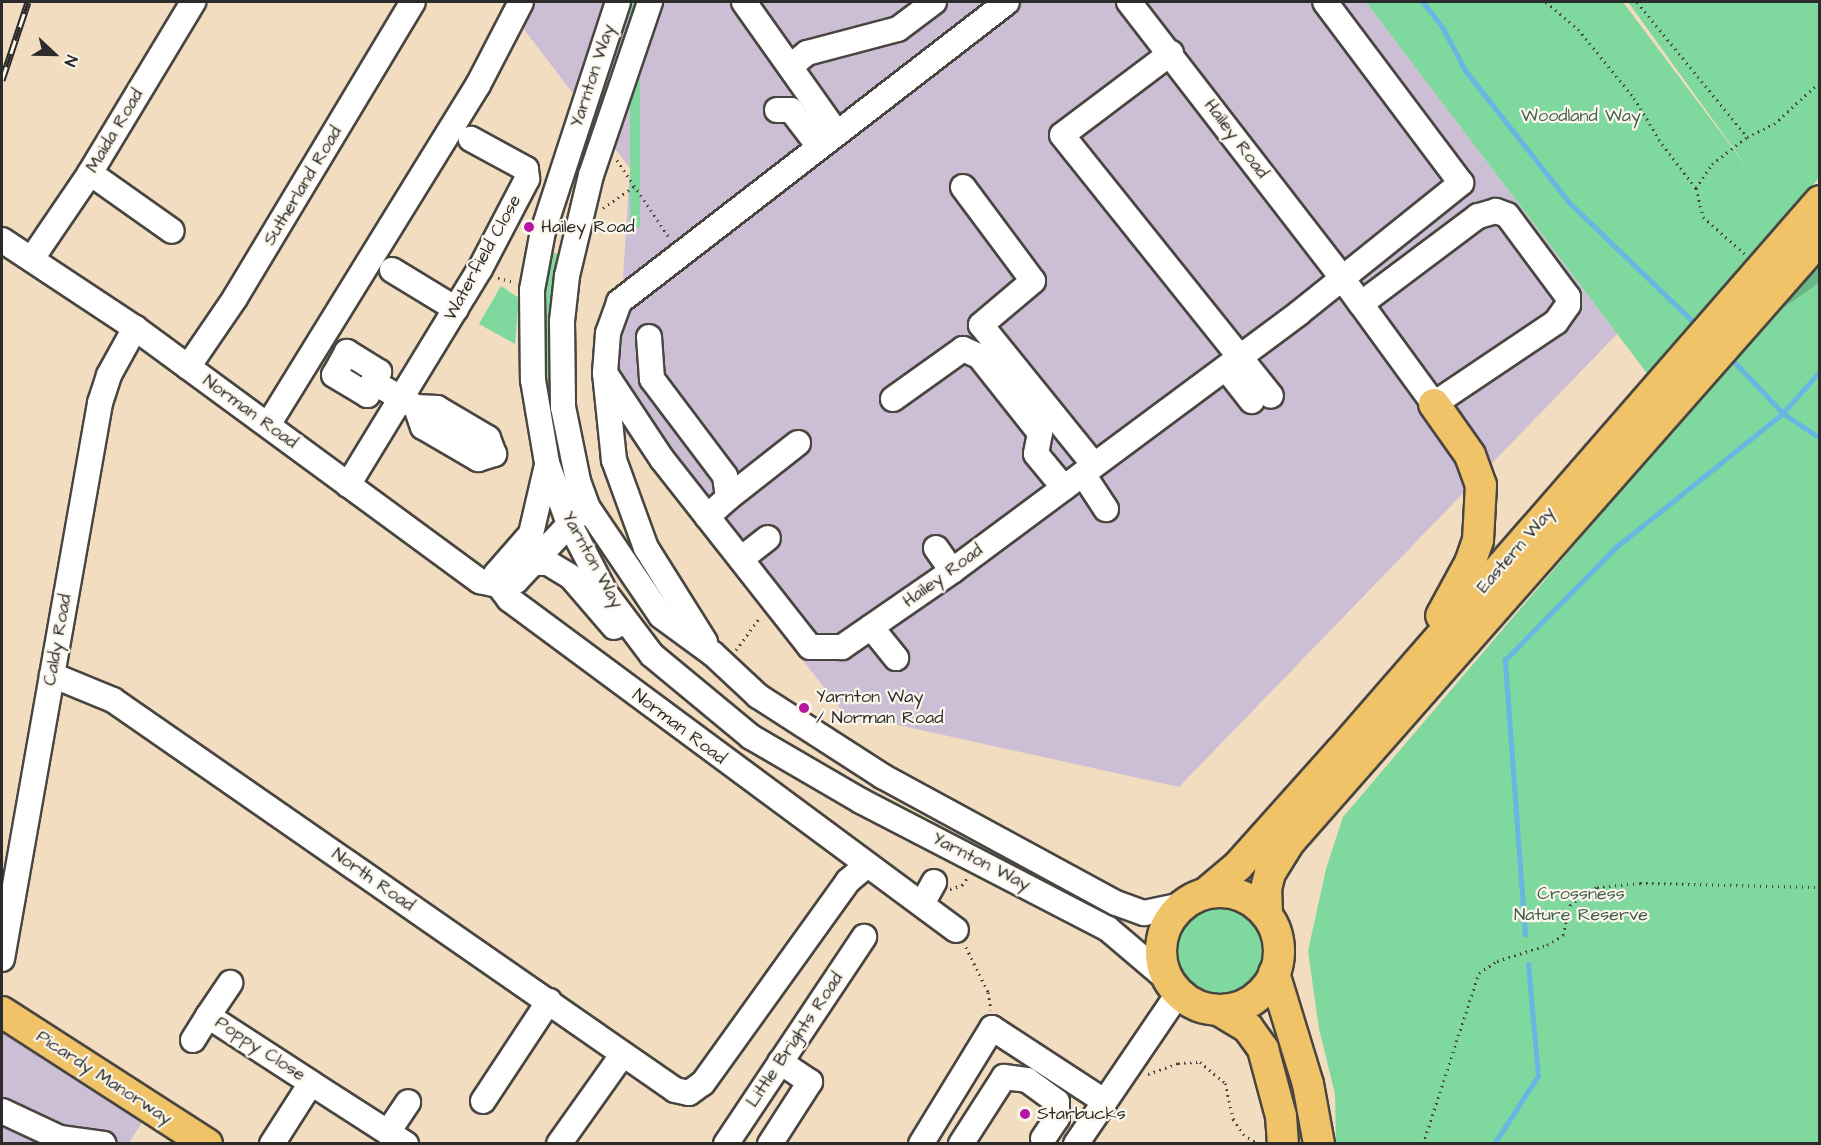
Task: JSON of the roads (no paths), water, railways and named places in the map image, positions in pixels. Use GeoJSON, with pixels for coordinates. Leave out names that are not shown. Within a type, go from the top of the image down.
{"type":"FeatureCollection","features":[{"type":"Feature","properties":{"kind":"main road","name":"Eastern Way"},"geometry":{"type":"LineString","coordinates":[[1731,323],[1820,201]]}},
{"type":"Feature","properties":{"kind":"main road","name":"Eastern Way"},"geometry":{"type":"LineString","coordinates":[[1194,899],[1238,866],[1731,323],[1820,239]]}},
{"type":"Feature","properties":{"kind":"main road","name":"Eastern Way"},"geometry":{"type":"LineString","coordinates":[[1267,914],[1266,890],[1270,873],[1291,840],[1696,362]]}},
{"type":"Feature","properties":{"kind":"main road"},"geometry":{"type":"LineString","coordinates":[[1341,751],[1444,611],[1478,540],[1481,484],[1470,455],[1434,404]]}},
{"type":"Feature","properties":{"kind":"main road"},"geometry":{"type":"LineString","coordinates":[[1283,1143],[1281,1116],[1263,1049],[1248,1028],[1220,1011],[1193,1004],[1173,987],[1161,961],[1161,940],[1169,921],[1194,899],[1236,894],[1267,914],[1278,944],[1274,973],[1308,1084],[1319,1143]]}},
{"type":"Feature","properties":{"kind":"main road"},"geometry":{"type":"LineString","coordinates":[[1220,1011],[1254,1000],[1274,973]]}},
{"type":"Feature","properties":{"kind":"main road","name":"Picardy Manorway"},"geometry":{"type":"LineString","coordinates":[[2,1012],[207,1143]]}},
{"type":"Feature","properties":{"kind":"street","name":"Maida Road"},"geometry":{"type":"LineString","coordinates":[[33,257],[90,173],[193,2]]}},
{"type":"Feature","properties":{"kind":"street","name":"Sutherland Road"},"geometry":{"type":"LineString","coordinates":[[188,367],[236,298],[413,2]]}},
{"type":"Feature","properties":{"kind":"street","name":"Yarnton Way"},"geometry":{"type":"LineString","coordinates":[[618,2],[543,231],[532,290],[532,380],[547,463],[568,521],[606,594],[652,655],[751,737],[861,801],[1092,920],[1134,947],[1173,987]]}},
{"type":"Feature","properties":{"kind":"street","name":"Yarnton Way"},"geometry":{"type":"LineString","coordinates":[[650,2],[588,184],[567,276],[562,321],[563,407],[578,481],[588,508],[661,616],[722,656],[758,696],[882,776],[1116,903],[1144,913],[1194,899]]}},
{"type":"Feature","properties":{"kind":"street"},"geometry":{"type":"LineString","coordinates":[[744,2],[791,66],[827,138]]}},
{"type":"Feature","properties":{"kind":"street"},"geometry":{"type":"LineString","coordinates":[[791,66],[807,53],[898,29],[934,2]]}},
{"type":"Feature","properties":{"kind":"street"},"geometry":{"type":"LineString","coordinates":[[722,656],[646,548],[614,460],[605,373],[608,333],[619,302],[827,138],[1007,2]]}},
{"type":"Feature","properties":{"kind":"street","name":"Hailey Road"},"geometry":{"type":"LineString","coordinates":[[1129,2],[1171,53],[1342,278],[1434,404]]}},
{"type":"Feature","properties":{"kind":"street"},"geometry":{"type":"LineString","coordinates":[[1325,2],[1461,183],[1342,278]]}},
{"type":"Feature","properties":{"kind":"street"},"geometry":{"type":"LineString","coordinates":[[268,425],[478,85],[520,3]]}},
{"type":"Feature","properties":{"kind":"street"},"geometry":{"type":"LineString","coordinates":[[1171,53],[1062,135],[1232,363],[1262,398]]}},
{"type":"Feature","properties":{"kind":"street"},"geometry":{"type":"LineString","coordinates":[[777,110],[791,110],[827,138]]}},
{"type":"Feature","properties":{"kind":"street","name":"Waterfield Close"},"geometry":{"type":"LineString","coordinates":[[348,485],[408,403],[527,179],[526,169],[471,139]]}},
{"type":"Feature","properties":{"kind":"street"},"geometry":{"type":"LineString","coordinates":[[90,173],[172,231]]}},
{"type":"Feature","properties":{"kind":"street"},"geometry":{"type":"LineString","coordinates":[[963,187],[1033,281],[981,325],[1089,470],[1106,509]]}},
{"type":"Feature","properties":{"kind":"street"},"geometry":{"type":"LineString","coordinates":[[1361,304],[1478,216],[1496,211],[1507,215],[1562,288],[1568,305],[1556,322],[1434,404]]}},
{"type":"Feature","properties":{"kind":"street","name":"Norman Road"},"geometry":{"type":"LineString","coordinates":[[2,240],[33,257],[135,328],[469,575],[497,583],[521,610],[870,869],[956,930]]}},
{"type":"Feature","properties":{"kind":"street"},"geometry":{"type":"LineString","coordinates":[[392,270],[456,309]]}},
{"type":"Feature","properties":{"kind":"street","name":"Hailey Road"},"geometry":{"type":"LineString","coordinates":[[605,373],[662,459],[810,646],[842,647],[952,571],[1089,470],[1342,278]]}},
{"type":"Feature","properties":{"kind":"street","name":"Caldy Road"},"geometry":{"type":"LineString","coordinates":[[5,964],[52,675],[100,403],[109,375],[135,328]]}},
{"type":"Feature","properties":{"kind":"street"},"geometry":{"type":"LineString","coordinates":[[649,337],[652,379],[725,476],[728,498]]}},
{"type":"Feature","properties":{"kind":"street"},"geometry":{"type":"LineString","coordinates":[[893,399],[963,349],[978,356],[1040,433],[1036,454],[1064,488]]}},
{"type":"Feature","properties":{"kind":"street"},"geometry":{"type":"LineString","coordinates":[[373,382],[408,403]]}},
{"type":"Feature","properties":{"kind":"street"},"geometry":{"type":"LineString","coordinates":[[707,517],[798,442]]}},
{"type":"Feature","properties":{"kind":"street"},"geometry":{"type":"LineString","coordinates":[[531,534],[547,463]]}},
{"type":"Feature","properties":{"kind":"street"},"geometry":{"type":"LineString","coordinates":[[568,521],[559,539],[535,563],[506,587],[497,583],[496,574],[531,534],[548,522],[568,521],[588,508]]}},
{"type":"Feature","properties":{"kind":"street"},"geometry":{"type":"LineString","coordinates":[[741,559],[768,538]]}},
{"type":"Feature","properties":{"kind":"street"},"geometry":{"type":"LineString","coordinates":[[936,548],[952,571]]}},
{"type":"Feature","properties":{"kind":"street"},"geometry":{"type":"LineString","coordinates":[[535,563],[548,563],[571,577],[608,623],[652,655]]}},
{"type":"Feature","properties":{"kind":"street"},"geometry":{"type":"LineString","coordinates":[[871,627],[896,658]]}},
{"type":"Feature","properties":{"kind":"street","name":"North Road"},"geometry":{"type":"LineString","coordinates":[[52,675],[113,700],[675,1090],[689,1093],[703,1083],[848,881],[870,869]]}},
{"type":"Feature","properties":{"kind":"street"},"geometry":{"type":"LineString","coordinates":[[921,904],[934,882]]}},
{"type":"Feature","properties":{"kind":"street","name":"Little Brights Road"},"geometry":{"type":"LineString","coordinates":[[726,1143],[864,937]]}},
{"type":"Feature","properties":{"kind":"street","name":"Poppy Close"},"geometry":{"type":"LineString","coordinates":[[193,1040],[230,983]]}},
{"type":"Feature","properties":{"kind":"street"},"geometry":{"type":"LineString","coordinates":[[1076,1143],[1173,987]]}},
{"type":"Feature","properties":{"kind":"street"},"geometry":{"type":"LineString","coordinates":[[483,1101],[549,1001]]}},
{"type":"Feature","properties":{"kind":"street","name":"Poppy Close"},"geometry":{"type":"LineString","coordinates":[[208,1016],[397,1138],[408,1102]]}},
{"type":"Feature","properties":{"kind":"street"},"geometry":{"type":"LineString","coordinates":[[920,1143],[992,1028],[1104,1101]]}},
{"type":"Feature","properties":{"kind":"street"},"geometry":{"type":"LineString","coordinates":[[559,1143],[623,1054]]}},
{"type":"Feature","properties":{"kind":"street"},"geometry":{"type":"LineString","coordinates":[[770,1143],[810,1082],[780,1062]]}},
{"type":"Feature","properties":{"kind":"street"},"geometry":{"type":"LineString","coordinates":[[970,1139],[1004,1077],[1027,1080],[1057,1101],[1057,1118],[1043,1139]]}},
{"type":"Feature","properties":{"kind":"street","name":"Poppy Close"},"geometry":{"type":"LineString","coordinates":[[272,1143],[311,1083]]}},
{"type":"Feature","properties":{"kind":"street"},"geometry":{"type":"LineString","coordinates":[[2,1111],[60,1138],[104,1143]]}},
{"type":"Feature","properties":{"kind":"waterway"},"geometry":{"type":"LineString","coordinates":[[1423,2],[1443,28],[1466,71],[1569,202],[1697,325]]}},
{"type":"Feature","properties":{"kind":"waterway"},"geometry":{"type":"LineString","coordinates":[[1729,356],[1783,413],[1820,438]]}},
{"type":"Feature","properties":{"kind":"waterway"},"geometry":{"type":"LineString","coordinates":[[1525,935],[1505,660],[1616,547],[1783,413],[1820,371]]}},
{"type":"Feature","properties":{"kind":"waterway"},"geometry":{"type":"LineString","coordinates":[[1494,1144],[1538,1076],[1528,964]]}},
{"type":"Feature","properties":{"kind":"railway"},"geometry":{"type":"LineString","coordinates":[[2,80],[28,2]]}},
{"type":"Feature","properties":{"kind":"place","name":"Hailey Road"},"geometry":{"type":"Point","coordinates":[529,227]}},
{"type":"Feature","properties":{"kind":"place","name":"Yarnton Way / Norman Road"},"geometry":{"type":"Point","coordinates":[804,708]}},
{"type":"Feature","properties":{"kind":"place","name":"Starbucks"},"geometry":{"type":"Point","coordinates":[1025,1114]}},
{"type":"Feature","properties":{"kind":"park label","name":"Woodland Way"},"geometry":{"type":"Point","coordinates":[1581,116]}},
{"type":"Feature","properties":{"kind":"park label","name":"Crossness Nature Reserve"},"geometry":{"type":"Point","coordinates":[1581,905]}}]}
